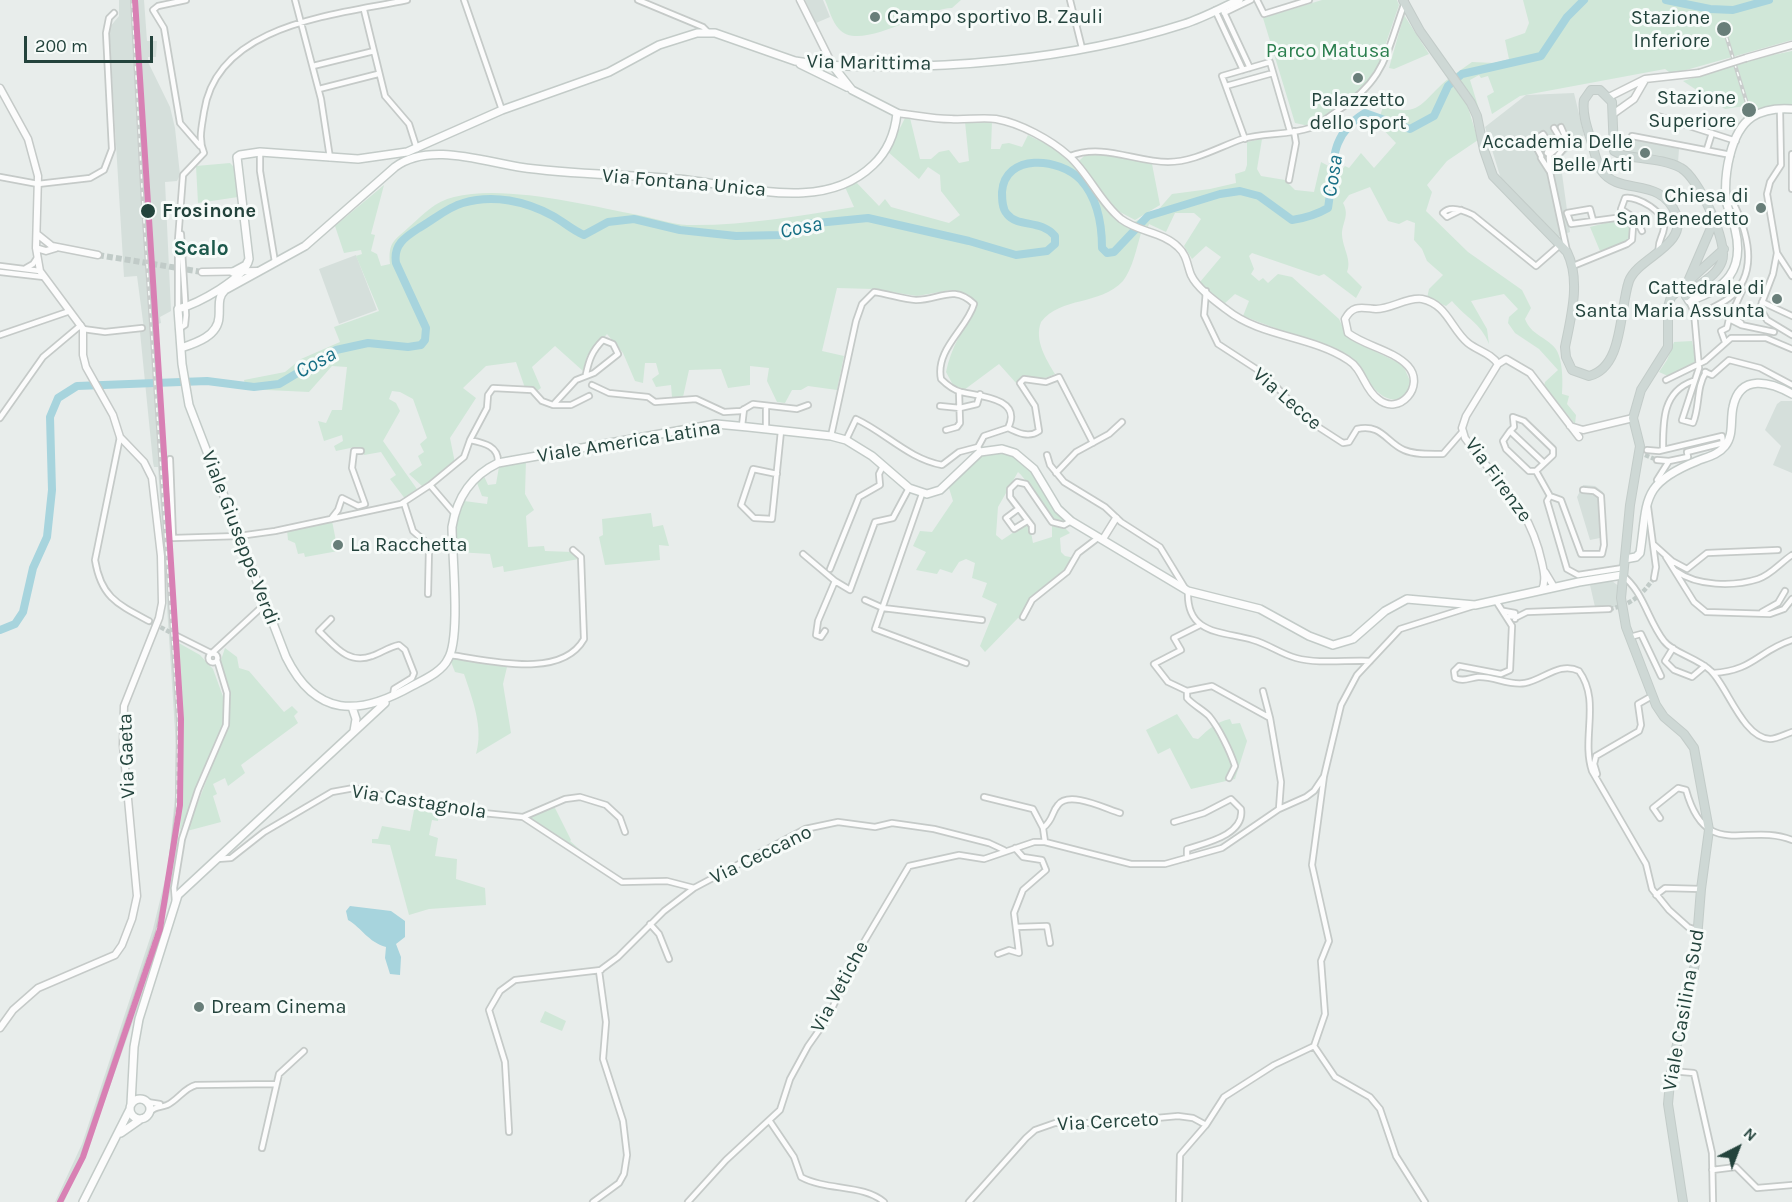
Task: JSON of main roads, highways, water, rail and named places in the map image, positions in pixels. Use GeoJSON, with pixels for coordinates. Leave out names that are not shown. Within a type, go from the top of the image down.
{"type":"FeatureCollection","features":[{"type":"Feature","properties":{"kind":"main road","name":"Via Marittima"},"geometry":{"type":"LineString","coordinates":[[249,259],[238,156],[260,153],[330,158],[391,156],[414,150],[502,110],[609,72],[659,45],[692,34],[709,33],[755,45],[795,61],[833,66],[995,63],[1082,48],[1185,24],[1221,10],[1239,0]]}},
{"type":"Feature","properties":{"kind":"main road"},"geometry":{"type":"LineString","coordinates":[[1404,1],[1418,28],[1462,89],[1477,116],[1484,150],[1493,177],[1567,252],[1573,266],[1574,286],[1566,357],[1576,374],[1589,376],[1601,372],[1613,355],[1629,281],[1638,268],[1659,251],[1676,231],[1676,216],[1669,200],[1662,194],[1614,181],[1606,176],[1599,166],[1588,132],[1583,104],[1585,96],[1596,89],[1609,97],[1613,114],[1614,151],[1622,155],[1681,168],[1690,178],[1714,221],[1724,249],[1723,260],[1714,273],[1688,298]]}},
{"type":"Feature","properties":{"kind":"main road"},"geometry":{"type":"LineString","coordinates":[[795,61],[852,90]]}},
{"type":"Feature","properties":{"kind":"main road"},"geometry":{"type":"LineString","coordinates":[[833,66],[852,90]]}},
{"type":"Feature","properties":{"kind":"main road","name":"Via Fontana Unica"},"geometry":{"type":"LineString","coordinates":[[433,155],[566,173],[676,178],[766,191],[813,193],[853,180],[879,159],[891,141],[897,113],[852,90]]}},
{"type":"Feature","properties":{"kind":"main road"},"geometry":{"type":"LineString","coordinates":[[1688,298],[1719,288],[1731,276],[1734,268],[1738,241],[1726,201],[1731,155],[1736,141],[1752,117],[1792,109]]}},
{"type":"Feature","properties":{"kind":"main road"},"geometry":{"type":"LineString","coordinates":[[181,348],[210,334],[219,320],[222,292],[256,271],[305,246],[396,166],[408,159],[433,155],[428,148],[430,143]]}},
{"type":"Feature","properties":{"kind":"main road"},"geometry":{"type":"LineString","coordinates":[[391,156],[397,160],[396,166]]}},
{"type":"Feature","properties":{"kind":"main road"},"geometry":{"type":"LineString","coordinates":[[1689,279],[1714,221]]}},
{"type":"Feature","properties":{"kind":"main road"},"geometry":{"type":"LineString","coordinates":[[1689,279],[1724,249]]}},
{"type":"Feature","properties":{"kind":"main road"},"geometry":{"type":"LineString","coordinates":[[249,259],[256,271]]}},
{"type":"Feature","properties":{"kind":"main road"},"geometry":{"type":"LineString","coordinates":[[233,272],[246,265],[249,259]]}},
{"type":"Feature","properties":{"kind":"main road","name":"Viale Giuseppe Verdi"},"geometry":{"type":"LineString","coordinates":[[249,259],[244,272],[201,300],[184,306],[179,329],[187,395],[265,604],[293,672],[307,688],[334,705],[352,707]]}},
{"type":"Feature","properties":{"kind":"main road","name":"Viale Casilina Sud"},"geometry":{"type":"LineString","coordinates":[[1683,1202],[1678,1186],[1668,1104],[1671,1071],[1695,964],[1701,889],[1709,830],[1694,748],[1684,734],[1664,717],[1652,696],[1621,606],[1623,567],[1640,446],[1633,418],[1641,390],[1668,347],[1670,300],[1689,279]]}},
{"type":"Feature","properties":{"kind":"main road"},"geometry":{"type":"LineString","coordinates":[[1623,567],[1640,553],[1642,523],[1647,504],[1659,482],[1678,469],[1719,453],[1725,447],[1731,438],[1733,405],[1749,385],[1757,382],[1768,383],[1792,394]]}},
{"type":"Feature","properties":{"kind":"main road","name":"Viale America Latina"},"geometry":{"type":"LineString","coordinates":[[393,697],[441,668],[450,655],[454,624],[452,527],[454,513],[461,496],[473,480],[498,463],[723,425],[831,436],[846,440],[884,466],[909,488],[922,494],[940,490],[979,449],[1002,449],[1024,459],[1034,469],[1058,509],[1071,521],[1187,590],[1260,609],[1309,636],[1333,645],[1353,639],[1385,611],[1407,599],[1475,604],[1496,601],[1623,567]]}},
{"type":"Feature","properties":{"kind":"main road"},"geometry":{"type":"LineString","coordinates":[[354,731],[356,719],[352,707],[367,707],[393,697]]}},
{"type":"Feature","properties":{"kind":"main road"},"geometry":{"type":"LineString","coordinates":[[142,1118],[134,1116],[130,1107],[139,1019],[175,900],[186,886],[393,697]]}},
{"type":"Feature","properties":{"kind":"main road"},"geometry":{"type":"LineString","coordinates":[[367,707],[370,712],[369,718]]}},
{"type":"Feature","properties":{"kind":"main road"},"geometry":{"type":"LineString","coordinates":[[114,1138],[149,1113],[133,1075]]}},
{"type":"Feature","properties":{"kind":"main road"},"geometry":{"type":"LineString","coordinates":[[83,1202],[130,1107],[135,1100],[145,1101]]}},
{"type":"Feature","properties":{"kind":"water"},"geometry":{"type":"Polygon","coordinates":[[[350,906],[391,911],[405,921],[405,937],[396,944],[401,957],[400,975],[390,974],[385,958],[386,947],[374,942],[348,920],[346,911],[350,906]]]}},
{"type":"Feature","properties":{"kind":"waterway","name":"Cosa"},"geometry":{"type":"LineString","coordinates":[[0,630],[15,624],[23,612],[33,568],[47,537],[52,490],[50,417],[58,398],[77,386],[207,381],[254,387],[279,384],[336,350],[368,343],[408,347],[421,345],[425,340],[426,328],[396,263],[396,251],[409,235],[457,205],[486,199],[521,203],[553,216],[584,235],[608,222],[634,219],[680,230],[736,236],[781,235],[807,224],[868,218],[969,241],[1016,255],[1047,251],[1055,244],[1055,236],[1043,227],[1017,221],[1005,212],[1002,201],[1005,179],[1013,170],[1023,165],[1047,163],[1071,172],[1087,187],[1100,221],[1102,248],[1107,253],[1114,252],[1148,216],[1220,194],[1240,191],[1259,196],[1292,220],[1328,208],[1334,154],[1344,132],[1352,122],[1365,113],[1410,129],[1434,116],[1448,86],[1462,74],[1541,56],[1567,17],[1584,0]]}},
{"type":"Feature","properties":{"kind":"waterway","name":"Cosa"},"geometry":{"type":"LineString","coordinates":[[1666,0],[1710,9],[1733,10],[1769,0]]}},
{"type":"Feature","properties":{"kind":"tunnel"},"geometry":{"type":"LineString","coordinates":[[98,255],[202,272]]}},
{"type":"Feature","properties":{"kind":"tunnel"},"geometry":{"type":"LineString","coordinates":[[1645,455],[1657,460]]}},
{"type":"Feature","properties":{"kind":"tunnel"},"geometry":{"type":"LineString","coordinates":[[1609,609],[1635,599],[1654,578]]}},
{"type":"Feature","properties":{"kind":"tunnel"},"geometry":{"type":"LineString","coordinates":[[149,621],[177,636]]}},
{"type":"Feature","properties":{"kind":"railway"},"geometry":{"type":"LineString","coordinates":[[59,1202],[81,1159],[157,931],[168,881],[177,807],[178,721],[143,206],[132,0]]}},
{"type":"Feature","properties":{"kind":"railway"},"geometry":{"type":"LineString","coordinates":[[1724,29],[1749,110]]}},
{"type":"Feature","properties":{"kind":"place","name":"Campo sportivo B. Zauli"},"geometry":{"type":"Point","coordinates":[875,17]}},
{"type":"Feature","properties":{"kind":"place","name":"Stazione Inferiore"},"geometry":{"type":"Point","coordinates":[1724,29]}},
{"type":"Feature","properties":{"kind":"place","name":"Palazzetto dello sport"},"geometry":{"type":"Point","coordinates":[1358,78]}},
{"type":"Feature","properties":{"kind":"place","name":"Stazione Superiore"},"geometry":{"type":"Point","coordinates":[1749,110]}},
{"type":"Feature","properties":{"kind":"place","name":"Accademia Delle Belle Arti"},"geometry":{"type":"Point","coordinates":[1645,153]}},
{"type":"Feature","properties":{"kind":"place","name":"Chiesa di San Benedetto"},"geometry":{"type":"Point","coordinates":[1761,208]}},
{"type":"Feature","properties":{"kind":"place","name":"Frosinone"},"geometry":{"type":"Point","coordinates":[148,211]}},
{"type":"Feature","properties":{"kind":"place","name":"Cattedrale di Santa Maria Assunta"},"geometry":{"type":"Point","coordinates":[1777,299]}},
{"type":"Feature","properties":{"kind":"place","name":"La Racchetta"},"geometry":{"type":"Point","coordinates":[338,545]}},
{"type":"Feature","properties":{"kind":"place","name":"Dream Cinema"},"geometry":{"type":"Point","coordinates":[199,1007]}},
{"type":"Feature","properties":{"kind":"district","name":"Scalo"},"geometry":{"type":"Point","coordinates":[201,249]}},
{"type":"Feature","properties":{"kind":"park label","name":"Parco Matusa"},"geometry":{"type":"Point","coordinates":[1328,51]}}]}
